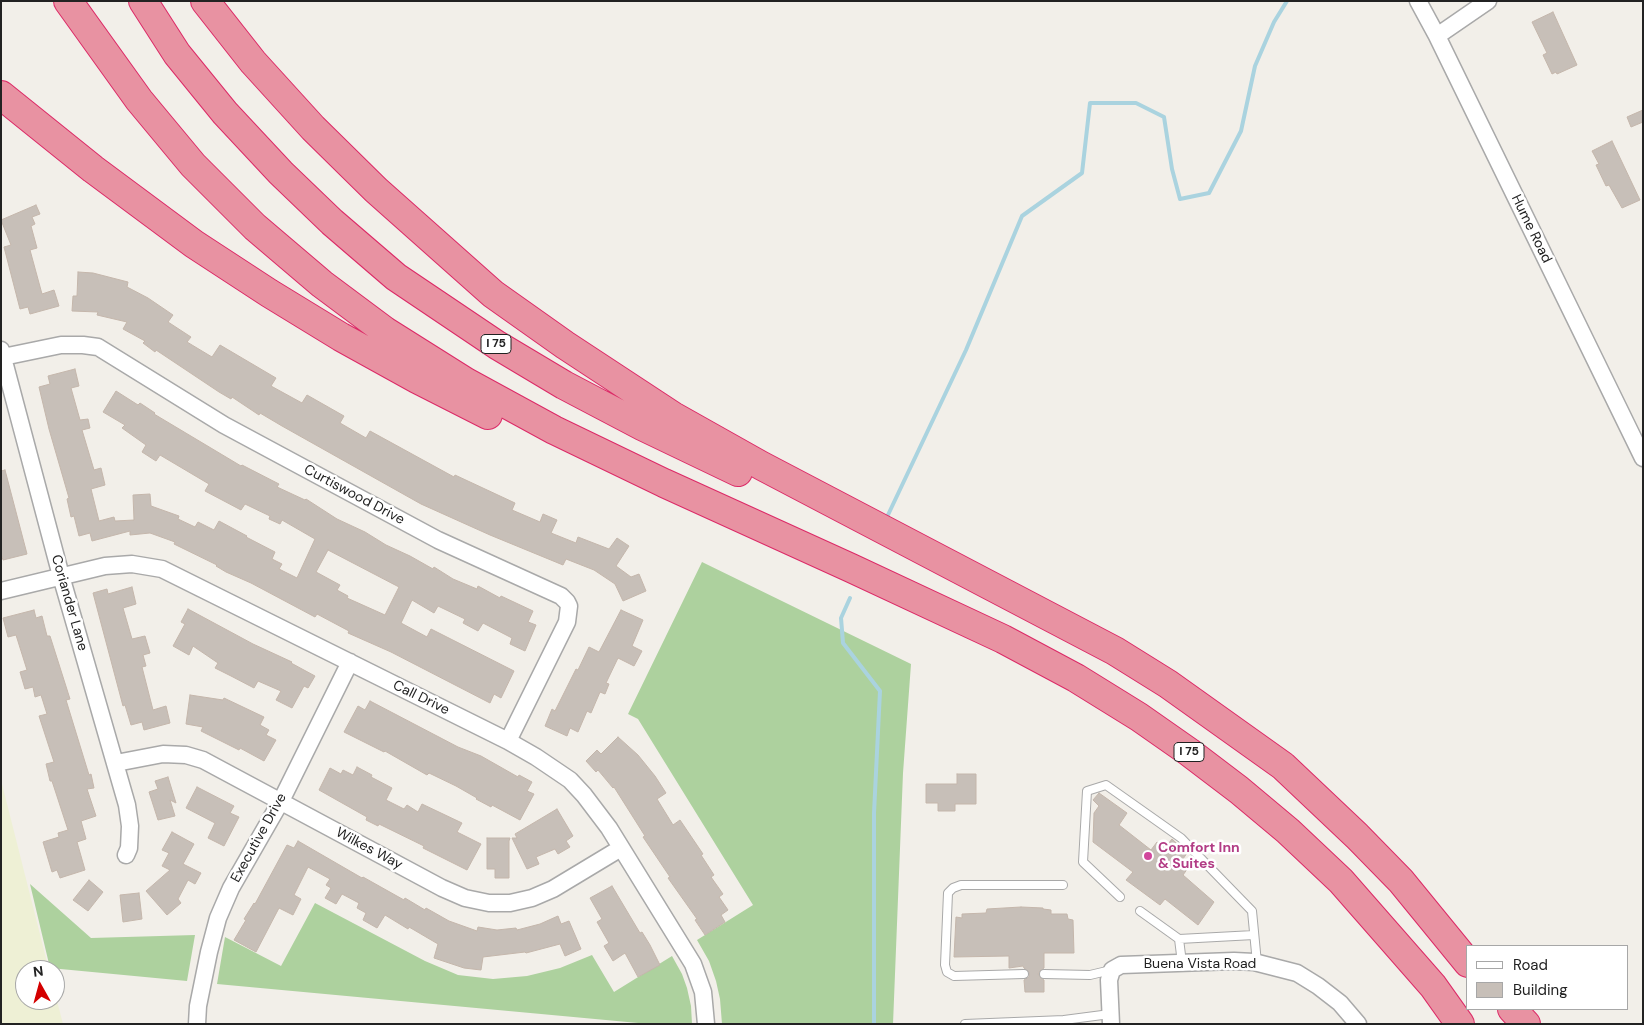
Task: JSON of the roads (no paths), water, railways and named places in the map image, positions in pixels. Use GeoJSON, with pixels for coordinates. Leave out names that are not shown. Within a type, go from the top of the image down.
{"type":"FeatureCollection","features":[{"type":"Feature","properties":{"kind":"highway","name":"I 75"},"geometry":{"type":"LineString","coordinates":[[68,1],[139,100],[193,165],[255,227],[322,284],[385,331],[466,382],[554,430],[664,483],[1003,639],[1076,678],[1139,717],[1239,790],[1288,831],[1341,881],[1433,986],[1460,1024]]}},
{"type":"Feature","properties":{"kind":"highway","name":"I 75"},"geometry":{"type":"LineString","coordinates":[[143,1],[177,54],[225,113],[281,173],[332,222],[396,277],[506,350],[564,385],[642,426],[774,489],[941,561],[1115,651],[1168,684],[1283,766],[1357,836],[1401,881],[1466,960]]}},
{"type":"Feature","properties":{"kind":"highway"},"geometry":{"type":"LineString","coordinates":[[205,1],[253,62],[313,128],[376,190],[493,294],[565,345],[673,416],[762,466],[941,561]]}},
{"type":"Feature","properties":{"kind":"highway"},"geometry":{"type":"LineString","coordinates":[[1,95],[93,169],[194,244],[341,337],[417,379],[498,420],[851,568]]}},
{"type":"Feature","properties":{"kind":"highway"},"geometry":{"type":"LineString","coordinates":[[1501,1010],[1510,1024]]}},
{"type":"Feature","properties":{"kind":"highway"},"geometry":{"type":"LineString","coordinates":[[1513,1010],[1526,1024]]}},
{"type":"Feature","properties":{"kind":"street","name":"Hume Road"},"geometry":{"type":"LineString","coordinates":[[1418,1],[1437,36],[1643,458]]}},
{"type":"Feature","properties":{"kind":"street"},"geometry":{"type":"LineString","coordinates":[[1437,36],[1488,1]]}},
{"type":"Feature","properties":{"kind":"street","name":"Curtiswood Drive"},"geometry":{"type":"LineString","coordinates":[[2,354],[61,346],[83,345],[98,347],[224,425],[421,531],[561,596],[569,606],[567,622],[508,741]]}},
{"type":"Feature","properties":{"kind":"street","name":"Coriander Lane"},"geometry":{"type":"LineString","coordinates":[[2,354],[61,576],[127,804],[130,848],[126,855]]}},
{"type":"Feature","properties":{"kind":"street","name":"Call Drive"},"geometry":{"type":"LineString","coordinates":[[1,591],[104,566],[132,564],[162,569],[508,741],[536,757],[570,780],[598,811],[693,964],[703,992],[706,1024]]}},
{"type":"Feature","properties":{"kind":"street","name":"Executive Drive"},"geometry":{"type":"LineString","coordinates":[[197,1024],[198,1006],[218,918],[231,888],[280,801],[350,662]]}},
{"type":"Feature","properties":{"kind":"street","name":"Wilkes Way"},"geometry":{"type":"LineString","coordinates":[[116,763],[162,754],[186,755],[204,760],[442,888],[465,898],[489,903],[532,898],[553,889],[621,848]]}},
{"type":"Feature","properties":{"kind":"street","name":"Buena Vista Road"},"geometry":{"type":"LineString","coordinates":[[1112,970],[1121,965],[1129,964],[1257,963],[1297,974],[1318,986],[1340,1003],[1358,1024]]}},
{"type":"Feature","properties":{"kind":"street"},"geometry":{"type":"LineString","coordinates":[[1110,1019],[1109,980],[1112,970]]}},
{"type":"Feature","properties":{"kind":"lane"},"geometry":{"type":"LineString","coordinates":[[1120,897],[1082,862],[1087,792],[1106,785],[1181,838],[1252,911],[1257,963]]}},
{"type":"Feature","properties":{"kind":"lane"},"geometry":{"type":"LineString","coordinates":[[1024,974],[954,976],[947,972],[945,965],[948,893],[953,888],[961,885],[1063,885]]}},
{"type":"Feature","properties":{"kind":"lane"},"geometry":{"type":"LineString","coordinates":[[1140,911],[1179,940],[1254,935]]}},
{"type":"Feature","properties":{"kind":"lane"},"geometry":{"type":"LineString","coordinates":[[1179,940],[1182,963]]}},
{"type":"Feature","properties":{"kind":"lane"},"geometry":{"type":"LineString","coordinates":[[1044,974],[1090,975],[1112,970]]}},
{"type":"Feature","properties":{"kind":"lane"},"geometry":{"type":"LineString","coordinates":[[965,1024],[1110,1019]]}},
{"type":"Feature","properties":{"kind":"waterway"},"geometry":{"type":"LineString","coordinates":[[887,517],[966,350],[1022,216],[1082,173],[1090,103],[1136,103],[1164,117],[1172,169],[1180,199],[1209,193],[1241,131],[1255,66],[1274,22],[1287,1]]}},
{"type":"Feature","properties":{"kind":"waterway"},"geometry":{"type":"LineString","coordinates":[[850,598],[841,618],[843,643],[880,691],[874,813],[874,1024]]}},
{"type":"Feature","properties":{"kind":"place","name":"Comfort Inn & Suites"},"geometry":{"type":"Point","coordinates":[1148,856]}}]}
